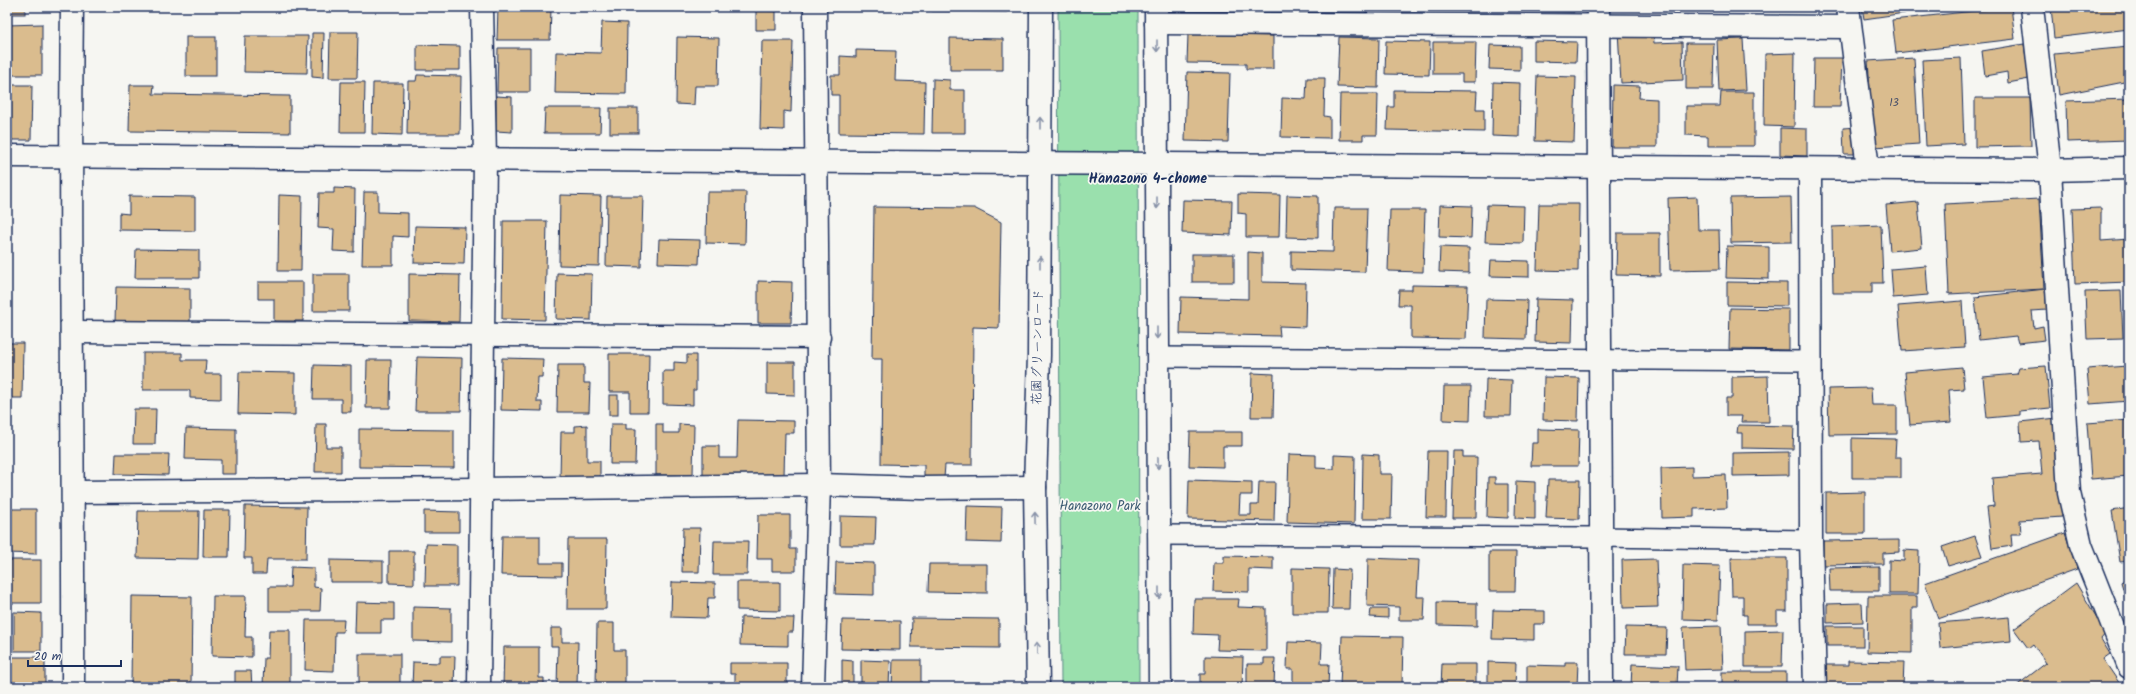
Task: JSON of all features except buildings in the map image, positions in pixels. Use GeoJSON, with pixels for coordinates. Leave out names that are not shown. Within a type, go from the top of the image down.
{"type":"FeatureCollection","features":[{"type":"Feature","properties":{"kind":"street"},"geometry":{"type":"LineString","coordinates":[[72,7],[70,156],[74,492],[73,687]]}},
{"type":"Feature","properties":{"kind":"street"},"geometry":{"type":"LineString","coordinates":[[479,687],[485,159],[482,7]]}},
{"type":"Feature","properties":{"kind":"street"},"geometry":{"type":"LineString","coordinates":[[813,687],[819,485],[819,337],[815,7]]}},
{"type":"Feature","properties":{"kind":"street","name":"花園グリーンロード"},"geometry":{"type":"LineString","coordinates":[[1038,687],[1035,487],[1039,355],[1040,7]]}},
{"type":"Feature","properties":{"kind":"street"},"geometry":{"type":"LineString","coordinates":[[2032,7],[2050,170],[2069,493],[2082,544],[2129,667]]}},
{"type":"Feature","properties":{"kind":"street"},"geometry":{"type":"LineString","coordinates":[[1160,687],[1156,15],[1849,17],[1868,168]]}},
{"type":"Feature","properties":{"kind":"street"},"geometry":{"type":"LineString","coordinates":[[1598,16],[1602,687]]}},
{"type":"Feature","properties":{"kind":"street"},"geometry":{"type":"LineString","coordinates":[[7,156],[816,162],[1040,162],[1810,169],[1868,168],[2050,170],[2129,168]]}},
{"type":"Feature","properties":{"kind":"street"},"geometry":{"type":"LineString","coordinates":[[1810,169],[1811,540],[1815,687]]}},
{"type":"Feature","properties":{"kind":"street"},"geometry":{"type":"LineString","coordinates":[[72,332],[819,337]]}},
{"type":"Feature","properties":{"kind":"street"},"geometry":{"type":"LineString","coordinates":[[74,492],[819,485],[922,488],[1035,487]]}},
{"type":"Feature","properties":{"kind":"lane"},"geometry":{"type":"LineString","coordinates":[[1157,357],[1811,361]]}},
{"type":"Feature","properties":{"kind":"lane"},"geometry":{"type":"LineString","coordinates":[[1158,535],[1600,537],[1811,540]]}},
{"type":"Feature","properties":{"kind":"green space","name":"Hanazono Park"},"geometry":{"type":"Polygon","coordinates":[[[1058,7],[1138,7],[1139,687],[1061,687],[1058,7]]]}},
{"type":"Feature","properties":{"kind":"district","name":"Hanazono 4-chome"},"geometry":{"type":"Point","coordinates":[1148,179]}}]}
